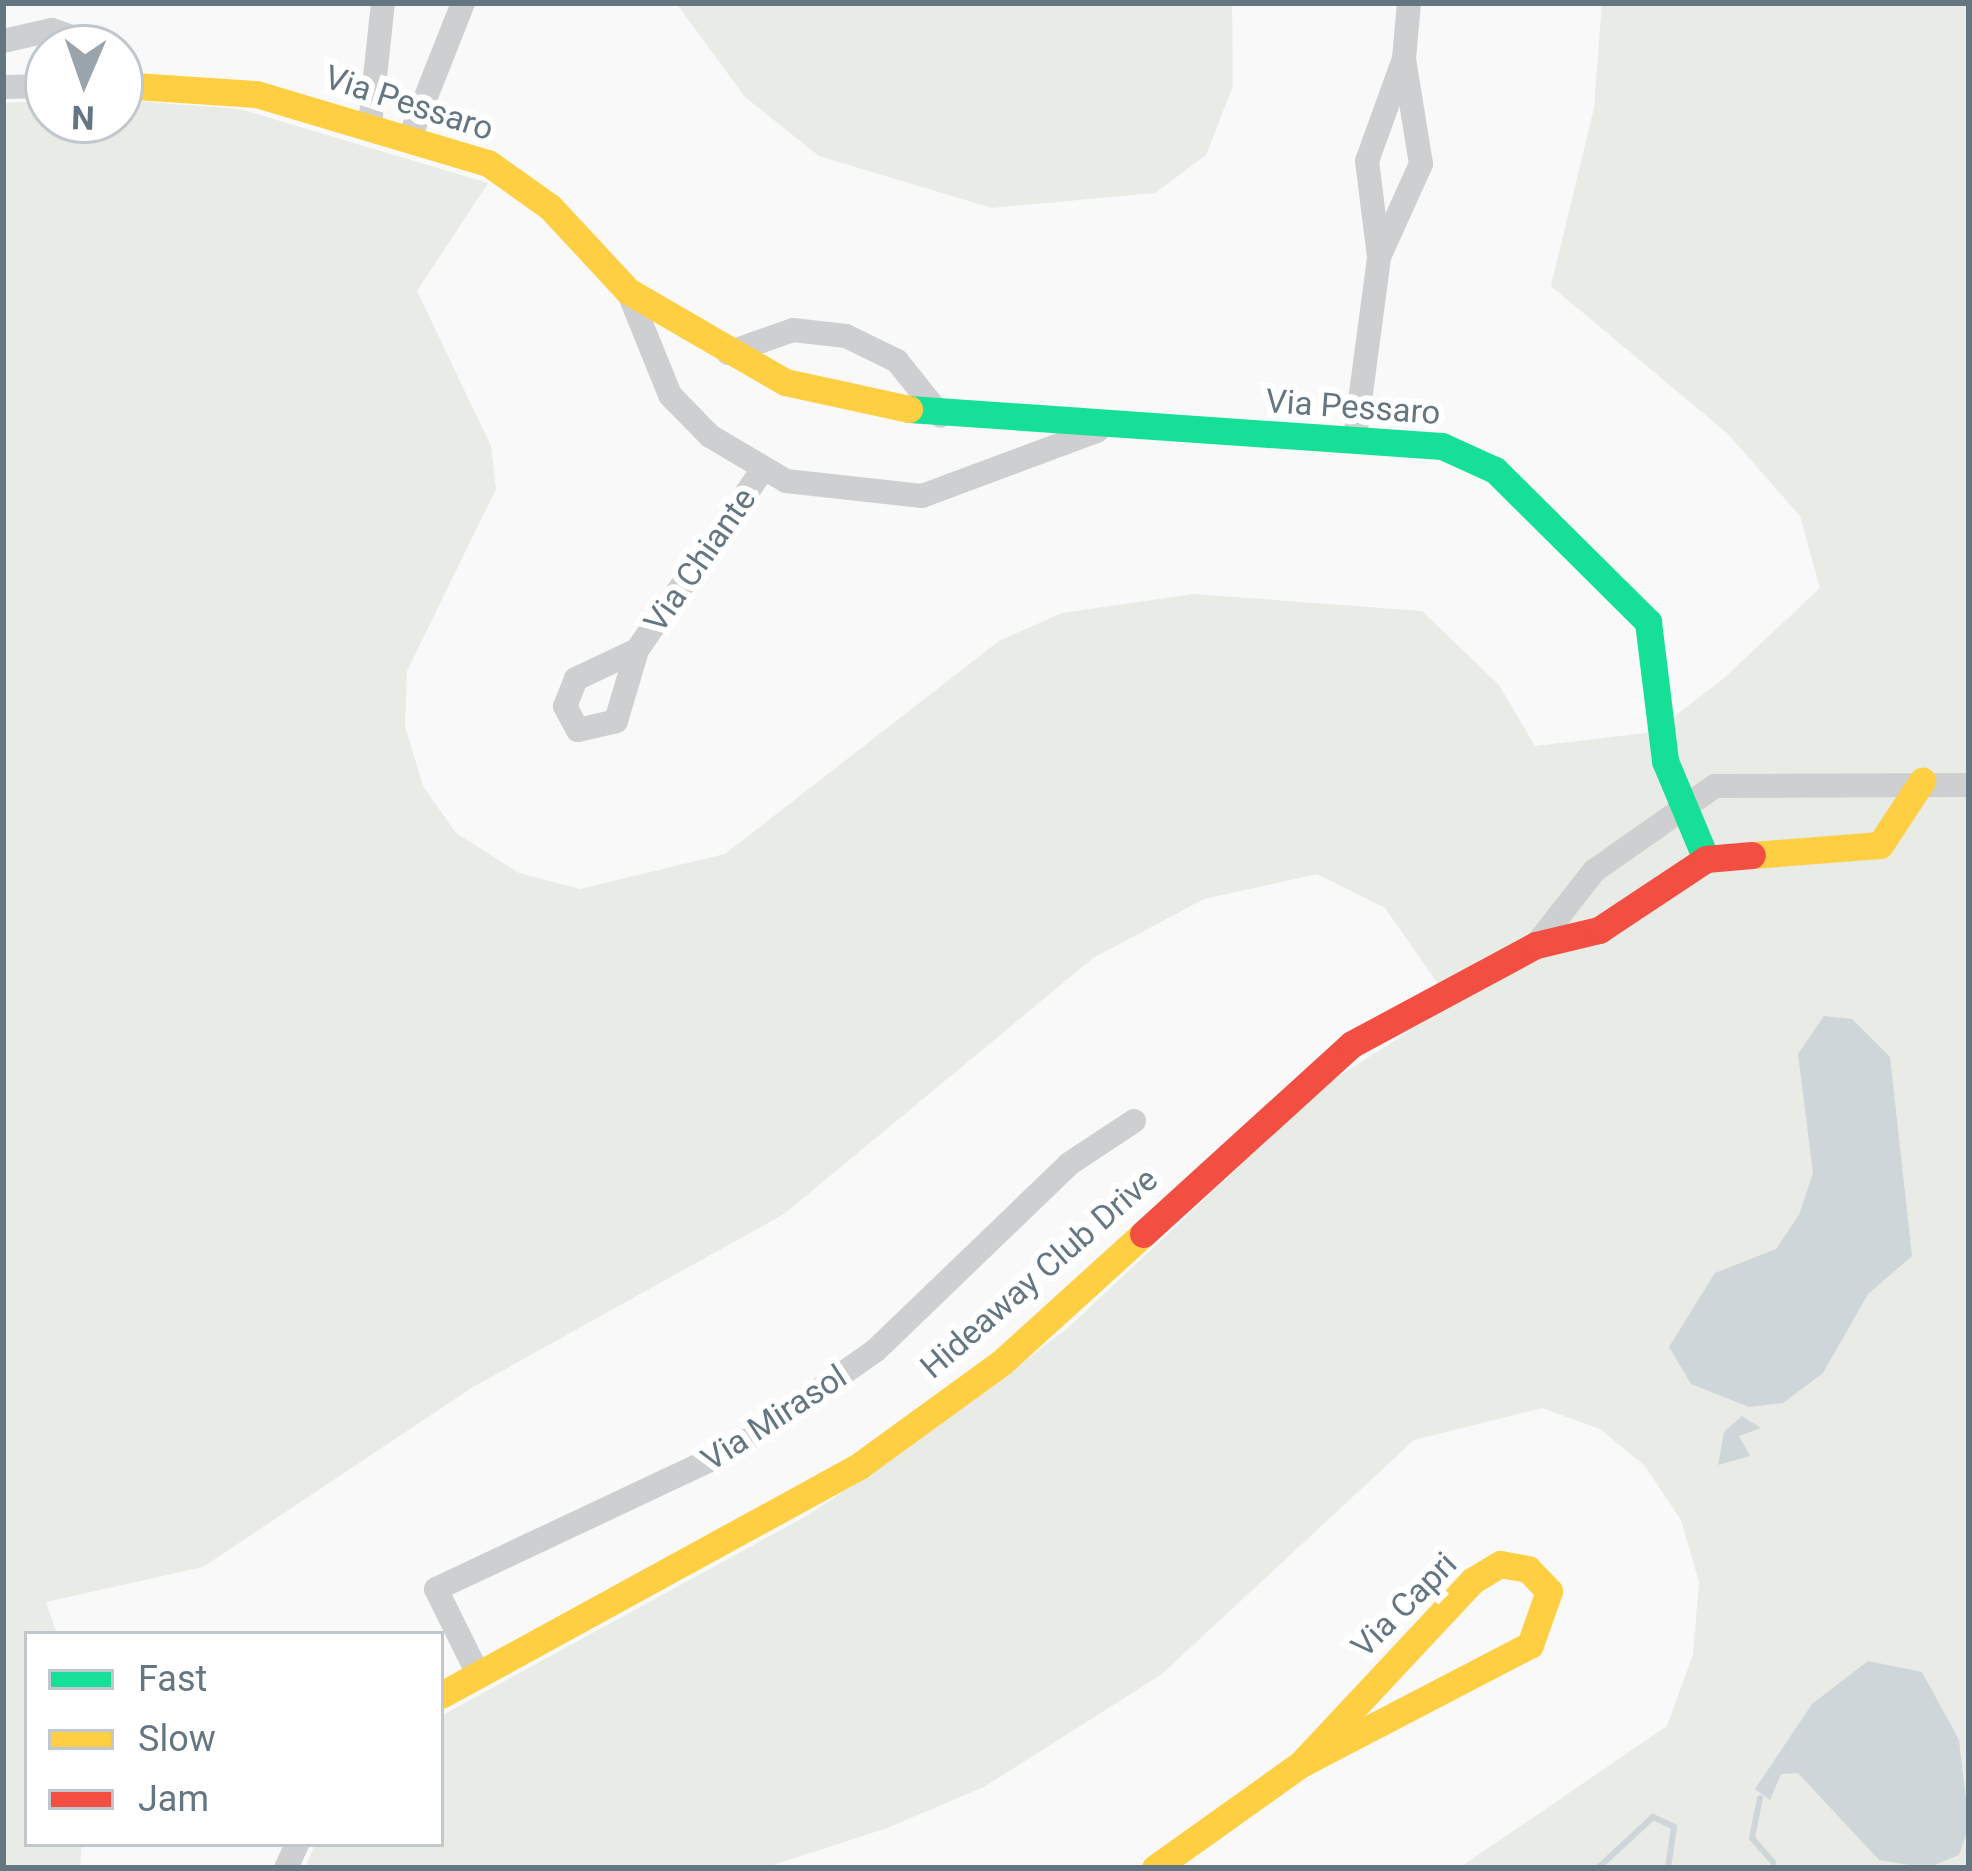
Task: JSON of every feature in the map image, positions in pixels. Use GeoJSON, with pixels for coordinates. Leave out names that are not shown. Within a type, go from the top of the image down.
{"type":"FeatureCollection","features":[{"type":"Feature","properties":{"kind":"street"},"geometry":{"type":"LineString","coordinates":[[370,124],[383,3]]}},
{"type":"Feature","properties":{"kind":"street"},"geometry":{"type":"LineString","coordinates":[[410,137],[463,3]]}},
{"type":"Feature","properties":{"kind":"street"},"geometry":{"type":"LineString","coordinates":[[1379,257],[1421,164],[1404,59],[1409,3]]}},
{"type":"Feature","properties":{"kind":"street"},"geometry":{"type":"LineString","coordinates":[[1355,438],[1379,257],[1366,161],[1404,59]]}},
{"type":"Feature","properties":{"kind":"street","name":"Via Pessaro"},"geometry":{"type":"LineString","coordinates":[[144,81],[256,94],[370,124],[519,185],[628,291],[785,382],[941,416],[1097,431],[1355,438],[1442,446],[1495,470],[1610,572],[1648,622],[1679,807],[1706,860]]}},
{"type":"Feature","properties":{"kind":"street","name":"Via Pessaro"},"geometry":{"type":"LineString","coordinates":[[628,291],[670,395],[762,470],[922,496],[1097,431]]}},
{"type":"Feature","properties":{"kind":"street"},"geometry":{"type":"LineString","coordinates":[[728,353],[794,330],[846,336],[897,361],[941,416]]}},
{"type":"Feature","properties":{"kind":"street","name":"Via Chiante"},"geometry":{"type":"LineString","coordinates":[[637,650],[762,470]]}},
{"type":"Feature","properties":{"kind":"street","name":"Hideaway Club Drive"},"geometry":{"type":"LineString","coordinates":[[444,1693],[476,1670],[719,1551],[859,1466],[1002,1362],[1352,1044],[1536,945],[1599,931],[1706,860],[1880,845],[1922,781]]}},
{"type":"Feature","properties":{"kind":"street","name":"Hideaway Club Drive"},"geometry":{"type":"LineString","coordinates":[[1536,945],[1594,871],[1679,807],[1748,782],[1967,783]]}},
{"type":"Feature","properties":{"kind":"street","name":"Via Mirasol"},"geometry":{"type":"LineString","coordinates":[[476,1670],[436,1589],[740,1446],[876,1350],[1069,1164],[1134,1121]]}},
{"type":"Feature","properties":{"kind":"street","name":"Via Capri"},"geometry":{"type":"LineString","coordinates":[[1155,1868],[1301,1764],[1530,1645],[1549,1591],[1528,1569],[1500,1564],[1473,1580],[1301,1764]]}},
{"type":"Feature","properties":{"kind":"shaded area"},"geometry":{"type":"Polygon","coordinates":[[[676,3],[1232,3],[1233,86],[1206,155],[1155,193],[992,208],[819,156],[745,97],[676,3]]]}},
{"type":"Feature","properties":{"kind":"shaded area"},"geometry":{"type":"Polygon","coordinates":[[[1602,3],[1967,3],[1969,1868],[1459,1868],[1667,1726],[1693,1655],[1699,1582],[1681,1520],[1645,1466],[1600,1429],[1542,1408],[1414,1440],[1162,1674],[984,1787],[887,1828],[764,1868],[305,1868],[314,1847],[444,1847],[444,1714],[810,1514],[933,1430],[1069,1327],[1328,1083],[1452,1004],[1385,908],[1317,874],[1204,899],[1093,958],[784,1214],[473,1387],[203,1567],[46,1602],[56,1631],[24,1631],[24,1847],[82,1847],[80,1868],[3,1868],[3,103],[24,102],[24,144],[144,144],[144,102],[240,109],[488,183],[417,291],[491,446],[496,489],[407,671],[405,726],[423,786],[456,833],[519,873],[580,889],[725,854],[999,641],[1062,613],[1194,594],[1422,611],[1499,685],[1535,746],[1654,732],[1723,679],[1820,588],[1800,516],[1727,433],[1551,286],[1594,108],[1602,3]]]}},
{"type":"Feature","properties":{"kind":"shaded area"},"geometry":{"type":"Polygon","coordinates":[[[1824,1016],[1852,1019],[1890,1057],[1912,1256],[1868,1294],[1823,1373],[1783,1403],[1749,1407],[1691,1384],[1669,1347],[1715,1273],[1776,1249],[1799,1215],[1813,1173],[1798,1054],[1824,1016]]]}},
{"type":"Feature","properties":{"kind":"shaded area"},"geometry":{"type":"Polygon","coordinates":[[[1742,1416],[1761,1428],[1739,1436],[1750,1456],[1718,1465],[1724,1432],[1742,1416]]]}},
{"type":"Feature","properties":{"kind":"shaded area"},"geometry":{"type":"Polygon","coordinates":[[[1868,1661],[1922,1672],[1959,1740],[1969,1826],[1959,1855],[1927,1868],[1879,1860],[1798,1773],[1781,1774],[1770,1800],[1755,1789],[1812,1704],[1868,1661]]]}},
{"type":"Feature","properties":{"kind":"waterway"},"geometry":{"type":"LineString","coordinates":[[1760,1798],[1752,1838],[1773,1862]]}},
{"type":"Feature","properties":{"kind":"waterway"},"geometry":{"type":"LineString","coordinates":[[1598,1868],[1653,1817],[1674,1827],[1668,1868]]}},
{"type":"Feature","properties":{"kind":"traffic: fast"},"geometry":{"type":"LineString","coordinates":[[909,409],[1442,446],[1495,470],[1648,622],[1665,761],[1706,859]]}},
{"type":"Feature","properties":{"kind":"traffic: slow"},"geometry":{"type":"LineString","coordinates":[[144,87],[256,94],[488,163],[550,207],[628,291],[785,382],[909,409]]}},
{"type":"Feature","properties":{"kind":"traffic: slow"},"geometry":{"type":"LineString","coordinates":[[1752,855],[1880,845],[1922,781]]}},
{"type":"Feature","properties":{"kind":"traffic: slow"},"geometry":{"type":"LineString","coordinates":[[444,1693],[859,1466],[1002,1362],[1143,1234]]}},
{"type":"Feature","properties":{"kind":"traffic: slow"},"geometry":{"type":"LineString","coordinates":[[1155,1868],[1301,1764],[1530,1645],[1549,1591],[1528,1569],[1500,1564],[1473,1580],[1301,1764]]}},
{"type":"Feature","properties":{"kind":"traffic: jam"},"geometry":{"type":"LineString","coordinates":[[1143,1234],[1352,1044],[1536,945],[1599,930],[1706,859],[1752,855]]}}]}
